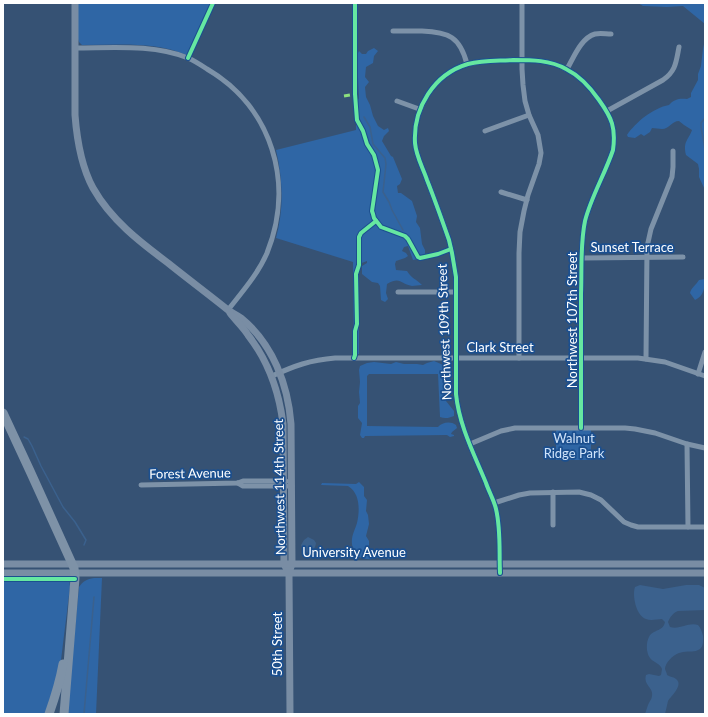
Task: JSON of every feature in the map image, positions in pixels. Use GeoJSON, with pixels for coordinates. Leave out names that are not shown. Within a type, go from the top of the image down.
{"type":"FeatureCollection","features":[{"type":"Feature","properties":{"kind":"highway"},"geometry":{"type":"LineString","coordinates":[[3,413],[73,569],[75,578],[64,714]]}},
{"type":"Feature","properties":{"kind":"highway"},"geometry":{"type":"LineString","coordinates":[[49,714],[61,677],[72,609]]}},
{"type":"Feature","properties":{"kind":"main road","name":"Northwest 114th Street"},"geometry":{"type":"LineString","coordinates":[[75,3],[75,115],[77,137],[82,160],[93,188],[100,200],[113,216],[131,234],[228,310],[240,317],[265,344],[280,373],[286,391],[290,412],[292,564],[289,573]]}},
{"type":"Feature","properties":{"kind":"main road","name":"Northwest 114th Street"},"geometry":{"type":"LineString","coordinates":[[228,310],[249,335],[258,349],[272,376],[278,393],[282,424],[284,564],[289,573]]}},
{"type":"Feature","properties":{"kind":"main road","name":"University Avenue"},"geometry":{"type":"LineString","coordinates":[[3,564],[73,569],[289,573],[705,573]]}},
{"type":"Feature","properties":{"kind":"main road","name":"University Avenue"},"geometry":{"type":"LineString","coordinates":[[3,573],[73,569],[284,564],[705,564]]}},
{"type":"Feature","properties":{"kind":"main road","name":"50th Street"},"geometry":{"type":"LineString","coordinates":[[289,573],[290,714]]}},
{"type":"Feature","properties":{"kind":"street"},"geometry":{"type":"LineString","coordinates":[[519,358],[520,232],[524,211],[541,153],[538,135],[529,115],[525,101],[522,60],[522,3]]}},
{"type":"Feature","properties":{"kind":"street"},"geometry":{"type":"LineString","coordinates":[[393,31],[440,32],[446,34],[455,40],[461,48],[467,64]]}},
{"type":"Feature","properties":{"kind":"street"},"geometry":{"type":"LineString","coordinates":[[567,69],[582,43],[590,36],[596,34],[611,34]]}},
{"type":"Feature","properties":{"kind":"street"},"geometry":{"type":"LineString","coordinates":[[607,111],[669,76],[675,67],[679,47]]}},
{"type":"Feature","properties":{"kind":"street"},"geometry":{"type":"LineString","coordinates":[[75,48],[144,48],[169,52],[188,58],[218,75],[233,88],[249,105],[262,125],[273,151],[276,165],[278,183],[277,216],[271,243],[261,266],[228,310]]}},
{"type":"Feature","properties":{"kind":"street","name":"Northwest 109th Street"},"geometry":{"type":"LineString","coordinates":[[500,573],[500,534],[494,503],[460,416],[456,394],[456,277],[452,253],[449,240],[419,160],[416,149],[415,130],[419,109],[431,89],[441,78],[467,64],[490,61],[522,60]]}},
{"type":"Feature","properties":{"kind":"street","name":"Northwest 107th Street"},"geometry":{"type":"LineString","coordinates":[[522,60],[544,61],[559,65],[576,75],[594,93],[607,111],[614,131],[613,150],[590,206],[583,235],[581,428]]}},
{"type":"Feature","properties":{"kind":"street"},"geometry":{"type":"LineString","coordinates":[[397,100],[419,109]]}},
{"type":"Feature","properties":{"kind":"street"},"geometry":{"type":"LineString","coordinates":[[485,131],[529,115]]}},
{"type":"Feature","properties":{"kind":"street"},"geometry":{"type":"LineString","coordinates":[[646,359],[647,247],[651,229],[672,177],[673,151]]}},
{"type":"Feature","properties":{"kind":"street"},"geometry":{"type":"LineString","coordinates":[[501,192],[527,200]]}},
{"type":"Feature","properties":{"kind":"street","name":"Sunset Terrace"},"geometry":{"type":"LineString","coordinates":[[582,258],[683,258]]}},
{"type":"Feature","properties":{"kind":"street"},"geometry":{"type":"LineString","coordinates":[[398,292],[456,292]]}},
{"type":"Feature","properties":{"kind":"street"},"geometry":{"type":"LineString","coordinates":[[698,374],[705,352]]}},
{"type":"Feature","properties":{"kind":"street","name":"Clark Street"},"geometry":{"type":"LineString","coordinates":[[272,376],[301,364],[335,358],[646,359],[665,362],[705,376]]}},
{"type":"Feature","properties":{"kind":"street"},"geometry":{"type":"LineString","coordinates":[[470,444],[501,431],[510,429],[581,428],[635,429],[705,448]]}},
{"type":"Feature","properties":{"kind":"street"},"geometry":{"type":"LineString","coordinates":[[687,444],[688,527]]}},
{"type":"Feature","properties":{"kind":"street","name":"Forest Avenue"},"geometry":{"type":"LineString","coordinates":[[141,485],[238,483],[243,481],[292,484]]}},
{"type":"Feature","properties":{"kind":"street"},"geometry":{"type":"LineString","coordinates":[[494,503],[519,495],[539,492],[579,492],[591,495],[601,500],[624,522],[638,527],[705,527]]}},
{"type":"Feature","properties":{"kind":"street"},"geometry":{"type":"LineString","coordinates":[[553,492],[553,525]]}},
{"type":"Feature","properties":{"kind":"green space"},"geometry":{"type":"Polygon","coordinates":[[[78,3],[211,3],[189,56],[176,51],[150,46],[82,45],[78,39],[78,3]]]}},
{"type":"Feature","properties":{"kind":"green space"},"geometry":{"type":"Polygon","coordinates":[[[638,3],[705,3],[705,24],[683,6],[643,6],[638,3]]]}},
{"type":"Feature","properties":{"kind":"green space"},"geometry":{"type":"Polygon","coordinates":[[[704,44],[705,190],[699,177],[698,164],[686,155],[686,144],[692,130],[677,121],[664,129],[652,128],[650,132],[644,136],[641,134],[635,138],[628,137],[627,135],[635,125],[651,112],[669,105],[675,100],[687,99],[691,97],[691,93],[698,80],[704,44]]]}},
{"type":"Feature","properties":{"kind":"green space"},"geometry":{"type":"Polygon","coordinates":[[[374,48],[378,51],[374,56],[373,63],[366,67],[365,77],[369,82],[365,87],[366,97],[378,126],[384,130],[388,128],[389,131],[384,136],[382,141],[393,157],[402,179],[400,184],[397,186],[398,193],[401,193],[412,201],[417,216],[416,222],[420,228],[425,254],[449,249],[449,253],[413,260],[408,246],[404,247],[402,251],[408,256],[396,261],[396,270],[407,271],[422,285],[412,286],[400,281],[387,284],[386,293],[388,299],[385,302],[381,300],[380,286],[378,283],[372,282],[362,274],[362,266],[367,263],[367,261],[359,264],[359,354],[354,355],[353,262],[276,238],[279,227],[282,194],[276,150],[356,130],[356,95],[359,100],[357,55],[359,51],[362,54],[366,54],[374,48]]]}},
{"type":"Feature","properties":{"kind":"green space"},"geometry":{"type":"Polygon","coordinates":[[[705,279],[702,294],[695,300],[690,293],[692,288],[699,280],[705,279]]]}},
{"type":"Feature","properties":{"kind":"green space"},"geometry":{"type":"Polygon","coordinates":[[[434,361],[441,364],[448,370],[450,381],[446,401],[454,411],[454,416],[447,418],[440,417],[438,374],[369,374],[367,376],[367,426],[438,427],[444,423],[449,423],[456,425],[457,428],[451,434],[454,436],[365,436],[362,438],[360,435],[362,423],[358,418],[358,406],[360,403],[360,366],[374,362],[391,364],[396,362],[423,365],[434,361]]]}},
{"type":"Feature","properties":{"kind":"green space","name":"Walnut Ridge Park"},"geometry":{"type":"Polygon","coordinates":[[[556,430],[591,430],[591,460],[556,460],[556,430]]]}},
{"type":"Feature","properties":{"kind":"green space"},"geometry":{"type":"Polygon","coordinates":[[[359,482],[364,487],[364,496],[367,500],[366,511],[369,524],[366,536],[369,541],[369,547],[367,553],[370,555],[391,554],[392,556],[389,559],[385,557],[365,559],[359,557],[352,544],[359,513],[355,493],[348,486],[321,485],[322,483],[356,484],[359,482]]]}},
{"type":"Feature","properties":{"kind":"green space"},"geometry":{"type":"Polygon","coordinates":[[[3,576],[69,576],[70,587],[60,668],[45,714],[3,714],[3,576]]]}},
{"type":"Feature","properties":{"kind":"green space"},"geometry":{"type":"Polygon","coordinates":[[[94,578],[102,578],[96,714],[67,714],[79,587],[85,581],[94,578]]]}},
{"type":"Feature","properties":{"kind":"shaded area"},"geometry":{"type":"Polygon","coordinates":[[[308,537],[316,543],[313,550],[306,552],[303,551],[301,545],[308,537]]]}},
{"type":"Feature","properties":{"kind":"shaded area"},"geometry":{"type":"Polygon","coordinates":[[[640,585],[663,589],[686,585],[699,585],[705,588],[705,610],[678,611],[672,615],[668,622],[670,627],[674,628],[691,624],[698,625],[703,636],[703,643],[699,650],[677,654],[666,664],[665,669],[667,675],[676,679],[679,684],[668,701],[665,714],[645,714],[648,704],[652,698],[652,693],[645,678],[646,675],[649,674],[659,676],[661,675],[662,669],[660,665],[649,656],[647,642],[651,634],[660,629],[665,622],[662,619],[646,619],[637,610],[634,591],[635,587],[640,585]]]}},
{"type":"Feature","properties":{"kind":"waterway"},"geometry":{"type":"LineString","coordinates":[[364,117],[370,127],[373,144],[385,158],[386,164],[383,192],[403,230]]}},
{"type":"Feature","properties":{"kind":"waterway"},"geometry":{"type":"LineString","coordinates":[[705,118],[701,123],[705,149]]}},
{"type":"Feature","properties":{"kind":"waterway"},"geometry":{"type":"LineString","coordinates":[[24,437],[28,439],[32,446],[63,507],[75,522],[86,540],[84,545]]}},
{"type":"Feature","properties":{"kind":"waterway"},"geometry":{"type":"LineString","coordinates":[[84,714],[94,597]]}},
{"type":"Feature","properties":{"kind":"marked path"},"geometry":{"type":"LineString","coordinates":[[344,96],[355,94]]}},
{"type":"Feature","properties":{"kind":"cycle path"},"geometry":{"type":"LineString","coordinates":[[188,58],[213,3]]}},
{"type":"Feature","properties":{"kind":"cycle path"},"geometry":{"type":"LineString","coordinates":[[355,3],[355,94],[357,120],[363,131],[367,144],[374,155],[378,170],[372,211],[374,218],[381,227],[405,236],[420,258],[451,249]]}},
{"type":"Feature","properties":{"kind":"cycle path"},"geometry":{"type":"LineString","coordinates":[[500,573],[498,517],[493,499],[460,417],[456,394],[456,277],[452,253],[444,225],[418,157],[415,143],[415,130],[418,117],[428,94],[445,76],[468,64],[485,61],[527,60],[547,62],[560,66],[576,75],[588,86],[603,106],[612,124],[614,135],[613,150],[594,194],[585,221],[582,239],[581,428]]}},
{"type":"Feature","properties":{"kind":"cycle path"},"geometry":{"type":"LineString","coordinates":[[354,358],[355,331],[357,324],[356,274],[359,265],[359,237],[361,233],[376,221]]}},
{"type":"Feature","properties":{"kind":"cycle path"},"geometry":{"type":"LineString","coordinates":[[3,579],[75,579]]}}]}
